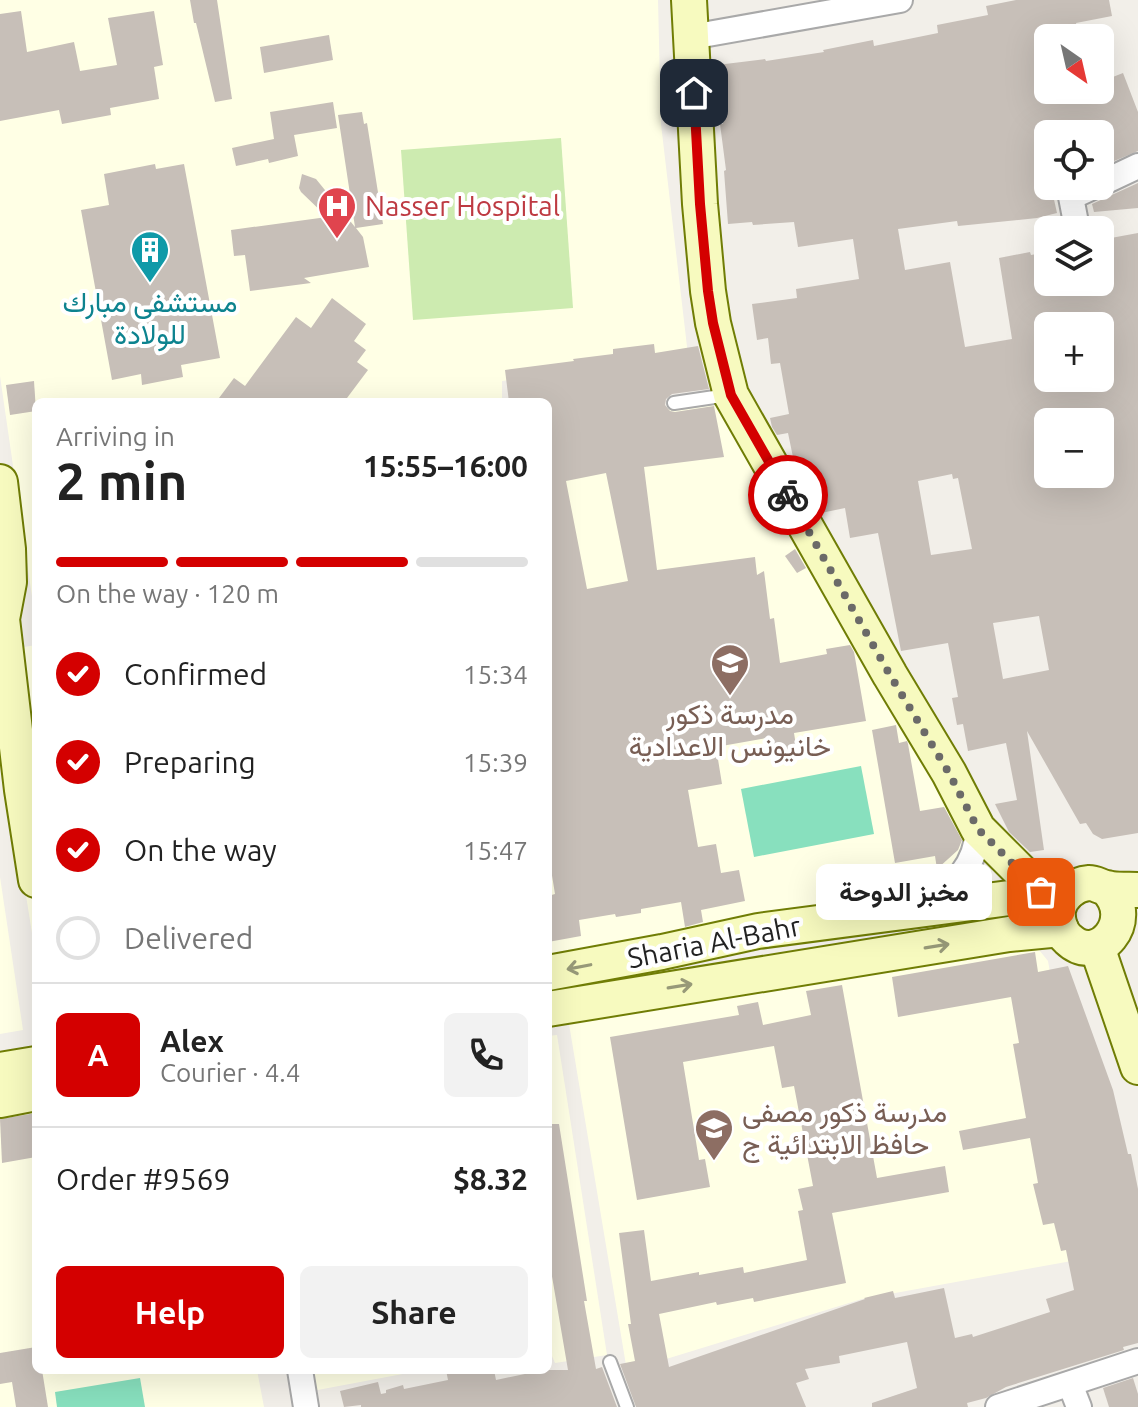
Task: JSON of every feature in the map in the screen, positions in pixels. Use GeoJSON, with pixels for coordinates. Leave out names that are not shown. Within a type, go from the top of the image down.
{"type":"FeatureCollection","features":[{"type":"Feature","properties":{"kind":"street"},"geometry":{"type":"LineString","coordinates":[[689,0],[708,291],[731,395],[949,773],[978,829],[1063,898],[1058,919],[1067,938],[1076,945],[1097,947],[1113,938],[1130,919],[1122,913],[1115,895],[1123,889]]}},
{"type":"Feature","properties":{"kind":"street"},"geometry":{"type":"LineString","coordinates":[[691,37],[900,0]]}},
{"type":"Feature","properties":{"kind":"street"},"geometry":{"type":"LineString","coordinates":[[1114,177],[1138,166]]}},
{"type":"Feature","properties":{"kind":"street"},"geometry":{"type":"LineString","coordinates":[[0,482],[9,582],[1,619],[32,854]]}},
{"type":"Feature","properties":{"kind":"street"},"geometry":{"type":"LineString","coordinates":[[921,909],[956,881],[971,861],[977,846],[978,829]]}},
{"type":"Feature","properties":{"kind":"street","name":"Sharia Al-Bahr"},"geometry":{"type":"LineString","coordinates":[[552,972],[758,931],[1056,891],[1089,883],[1123,889]]}},
{"type":"Feature","properties":{"kind":"street","name":"Sharia Al-Bahr"},"geometry":{"type":"LineString","coordinates":[[552,1008],[1009,934],[1061,929]]}},
{"type":"Feature","properties":{"kind":"street"},"geometry":{"type":"LineString","coordinates":[[1097,947],[1138,1067]]}},
{"type":"Feature","properties":{"kind":"street"},"geometry":{"type":"LineString","coordinates":[[0,1070],[32,1065]]}},
{"type":"Feature","properties":{"kind":"street"},"geometry":{"type":"LineString","coordinates":[[0,1100],[32,1094]]}},
{"type":"Feature","properties":{"kind":"street"},"geometry":{"type":"LineString","coordinates":[[998,1407],[1075,1396],[1138,1361]]}},
{"type":"Feature","properties":{"kind":"street"},"geometry":{"type":"LineString","coordinates":[[301,1374],[306,1407]]}},
{"type":"Feature","properties":{"kind":"lane"},"geometry":{"type":"LineString","coordinates":[[674,403],[731,395]]}},
{"type":"Feature","properties":{"kind":"lane"},"geometry":{"type":"LineString","coordinates":[[610,1362],[627,1407]]}},
{"type":"Feature","properties":{"kind":"shaded area","name":"Nasser Hospital"},"geometry":{"type":"Polygon","coordinates":[[[0,0],[658,0],[661,124],[688,355],[502,381],[502,398],[32,398],[32,596],[0,376],[0,0]]]}},
{"type":"Feature","properties":{"kind":"shaded area","name":"مدرسة ذكور خانيونس الاعدادية"},"geometry":{"type":"Polygon","coordinates":[[[725,401],[951,798],[986,874],[552,954],[552,426],[725,401]]]}},
{"type":"Feature","properties":{"kind":"shaded area"},"geometry":{"type":"Polygon","coordinates":[[[32,646],[32,933],[0,733],[0,651],[32,646]]]}},
{"type":"Feature","properties":{"kind":"shaded area"},"geometry":{"type":"Polygon","coordinates":[[[0,877],[23,1030],[0,1034],[0,877]]]}},
{"type":"Feature","properties":{"kind":"shaded area"},"geometry":{"type":"Polygon","coordinates":[[[1035,945],[1048,961],[1105,1255],[862,1299],[627,1371],[569,1024],[1035,945]]]}},
{"type":"Feature","properties":{"kind":"shaded area"},"geometry":{"type":"Polygon","coordinates":[[[557,1035],[607,1355],[555,1363],[552,1356],[552,1036],[557,1035]]]}},
{"type":"Feature","properties":{"kind":"shaded area"},"geometry":{"type":"Polygon","coordinates":[[[32,1098],[32,1374],[258,1374],[264,1407],[0,1407],[0,1103],[32,1098]]]}},
{"type":"Feature","properties":{"kind":"shaded area"},"geometry":{"type":"Polygon","coordinates":[[[305,1374],[403,1374],[307,1392],[305,1374]]]}},
{"type":"Feature","properties":{"kind":"green space"},"geometry":{"type":"Polygon","coordinates":[[[561,138],[573,308],[413,320],[401,150],[561,138]]]}},
{"type":"Feature","properties":{"kind":"green space"},"geometry":{"type":"Polygon","coordinates":[[[861,766],[874,834],[754,857],[741,789],[861,766]]]}},
{"type":"Feature","properties":{"kind":"green space"},"geometry":{"type":"Polygon","coordinates":[[[140,1378],[145,1407],[57,1407],[55,1392],[140,1378]]]}},
{"type":"Feature","properties":{"kind":"building"},"geometry":{"type":"Polygon","coordinates":[[[190,0],[217,0],[232,99],[215,102],[190,0]]]}},
{"type":"Feature","properties":{"kind":"building"},"geometry":{"type":"Polygon","coordinates":[[[1016,0],[1109,0],[1112,16],[1076,24],[1034,24],[1034,104],[1114,104],[1114,77],[1123,73],[1138,112],[1138,151],[1114,161],[1114,120],[1034,120],[1034,200],[1054,200],[1057,213],[958,226],[957,221],[898,229],[905,270],[950,262],[965,347],[1012,339],[999,258],[1030,252],[1034,254],[1034,296],[1114,296],[1114,237],[1138,233],[1138,833],[1102,839],[1093,834],[1086,823],[1080,824],[1027,731],[1044,850],[1030,852],[1009,832],[995,804],[1017,800],[1006,743],[968,751],[963,724],[957,725],[952,698],[958,697],[948,643],[901,651],[878,533],[850,538],[845,508],[821,513],[800,477],[788,433],[777,435],[772,427],[770,418],[789,414],[780,363],[771,364],[768,338],[757,340],[752,304],[797,298],[796,289],[859,279],[853,239],[798,247],[794,222],[728,224],[717,65],[824,52],[873,40],[874,46],[938,33],[937,25],[988,15],[986,6],[1016,0]],[[952,474],[918,481],[931,555],[972,549],[958,478],[953,479],[952,474]],[[1039,616],[993,623],[1003,679],[1049,670],[1039,616]]]}},
{"type":"Feature","properties":{"kind":"building"},"geometry":{"type":"Polygon","coordinates":[[[21,11],[27,52],[74,42],[80,71],[117,65],[108,18],[154,11],[163,65],[154,67],[159,99],[110,108],[111,115],[62,124],[59,110],[0,121],[0,14],[21,11]]]}},
{"type":"Feature","properties":{"kind":"building"},"geometry":{"type":"Polygon","coordinates":[[[329,35],[333,60],[264,73],[260,47],[329,35]]]}},
{"type":"Feature","properties":{"kind":"building"},"geometry":{"type":"Polygon","coordinates":[[[333,102],[337,128],[294,135],[298,156],[236,166],[232,148],[274,139],[270,112],[333,102]]]}},
{"type":"Feature","properties":{"kind":"building"},"geometry":{"type":"Polygon","coordinates":[[[362,112],[364,124],[367,123],[383,224],[356,228],[363,237],[369,267],[304,278],[311,283],[250,291],[245,255],[234,256],[231,230],[327,217],[301,192],[302,174],[316,179],[355,227],[338,115],[362,112]]]}},
{"type":"Feature","properties":{"kind":"building","name":"مستشفى مبارك للولادة"},"geometry":{"type":"Polygon","coordinates":[[[155,164],[156,169],[184,164],[220,358],[181,365],[183,377],[142,385],[141,374],[112,380],[81,210],[109,205],[104,174],[155,164]]]}},
{"type":"Feature","properties":{"kind":"building"},"geometry":{"type":"Polygon","coordinates":[[[1138,183],[1138,208],[1094,212],[1092,204],[1114,200],[1114,194],[1138,183]]]}},
{"type":"Feature","properties":{"kind":"building"},"geometry":{"type":"Polygon","coordinates":[[[332,298],[366,324],[354,341],[366,350],[357,362],[368,370],[347,398],[219,398],[234,378],[245,386],[296,317],[311,328],[332,298]]]}},
{"type":"Feature","properties":{"kind":"building"},"geometry":{"type":"Polygon","coordinates":[[[654,344],[655,353],[698,346],[709,389],[672,394],[665,405],[675,412],[714,406],[724,457],[644,467],[657,570],[755,557],[757,575],[764,571],[780,663],[827,654],[826,649],[850,645],[854,652],[866,721],[794,733],[797,752],[775,755],[772,737],[716,747],[722,784],[688,790],[698,847],[716,844],[721,873],[739,870],[745,901],[701,910],[703,922],[685,927],[681,902],[641,909],[641,913],[579,920],[581,936],[552,941],[552,895],[555,894],[552,876],[552,398],[508,398],[505,370],[613,354],[613,349],[654,344]],[[606,473],[566,481],[587,589],[628,581],[606,473]]]}},
{"type":"Feature","properties":{"kind":"building"},"geometry":{"type":"Polygon","coordinates":[[[34,381],[32,412],[10,415],[6,385],[34,381]]]}},
{"type":"Feature","properties":{"kind":"building"},"geometry":{"type":"Polygon","coordinates":[[[795,549],[806,568],[797,573],[785,556],[795,549]]]}},
{"type":"Feature","properties":{"kind":"building"},"geometry":{"type":"Polygon","coordinates":[[[896,725],[899,743],[907,741],[908,744],[920,811],[944,807],[962,840],[958,850],[937,869],[935,856],[895,863],[872,730],[896,725]]]}},
{"type":"Feature","properties":{"kind":"building"},"geometry":{"type":"Polygon","coordinates":[[[1035,952],[1038,972],[1068,966],[1113,1090],[1128,1154],[1131,1154],[1138,1189],[1138,1343],[1006,1387],[986,1398],[967,1403],[968,1407],[872,1407],[872,1403],[917,1388],[907,1342],[839,1356],[840,1363],[805,1369],[809,1379],[796,1383],[806,1407],[636,1407],[620,1364],[635,1361],[619,1233],[644,1230],[651,1281],[743,1267],[744,1273],[807,1260],[798,1211],[803,1210],[798,1189],[813,1186],[794,1086],[782,1088],[774,1046],[683,1062],[699,1160],[705,1159],[710,1187],[637,1200],[610,1037],[739,1015],[737,1006],[758,1002],[763,1025],[811,1015],[806,991],[842,985],[877,1178],[945,1166],[949,1192],[832,1213],[846,1283],[754,1302],[753,1298],[717,1305],[716,1302],[659,1314],[669,1367],[864,1298],[893,1291],[895,1298],[944,1288],[955,1338],[972,1334],[973,1337],[1050,1312],[1046,1299],[1074,1290],[1066,1250],[1061,1251],[1054,1223],[1043,1225],[1033,1184],[1038,1183],[1030,1138],[963,1150],[959,1131],[1026,1118],[1013,1044],[1019,1043],[1011,997],[898,1017],[892,977],[1035,952]]]}},
{"type":"Feature","properties":{"kind":"building"},"geometry":{"type":"Polygon","coordinates":[[[32,1114],[32,1158],[2,1163],[0,1119],[32,1114]]]}},
{"type":"Feature","properties":{"kind":"building"},"geometry":{"type":"Polygon","coordinates":[[[552,1124],[559,1124],[596,1369],[602,1367],[617,1407],[344,1407],[340,1391],[378,1382],[381,1394],[403,1385],[404,1389],[448,1380],[447,1374],[495,1374],[496,1380],[568,1370],[552,1276],[552,1124]]]}},
{"type":"Feature","properties":{"kind":"building"},"geometry":{"type":"Polygon","coordinates":[[[32,1348],[32,1374],[43,1374],[48,1407],[16,1407],[12,1382],[0,1384],[0,1353],[32,1348]]]}},
{"type":"Feature","properties":{"kind":"building"},"geometry":{"type":"Polygon","coordinates":[[[1133,1378],[1138,1407],[1109,1407],[1103,1388],[1133,1378]]]}},
{"type":"Feature","properties":{"kind":"way so far"},"geometry":{"type":"LineString","coordinates":[[788,495],[949,773],[978,829],[1041,892]]}},
{"type":"Feature","properties":{"kind":"place","name":"Nasser Hospital"},"geometry":{"type":"Point","coordinates":[337,240]}},
{"type":"Feature","properties":{"kind":"place","name":"مستشفى مبارك للولادة"},"geometry":{"type":"Point","coordinates":[150,284]}},
{"type":"Feature","properties":{"kind":"place","name":"مدرسة ذكور خانيونس الاعدادية"},"geometry":{"type":"Point","coordinates":[730,697]}},
{"type":"Feature","properties":{"kind":"place","name":"مخبز الدوحة"},"geometry":{"type":"Point","coordinates":[1041,892]}},
{"type":"Feature","properties":{"kind":"place","name":"مدرسة ذكور مصفى حافظ الابتدائية ج"},"geometry":{"type":"Point","coordinates":[714,1162]}},
{"type":"Feature","properties":{"kind":"route"},"geometry":{"type":"LineString","coordinates":[[694,93],[700,204],[713,323],[731,395],[788,495]]}}]}
